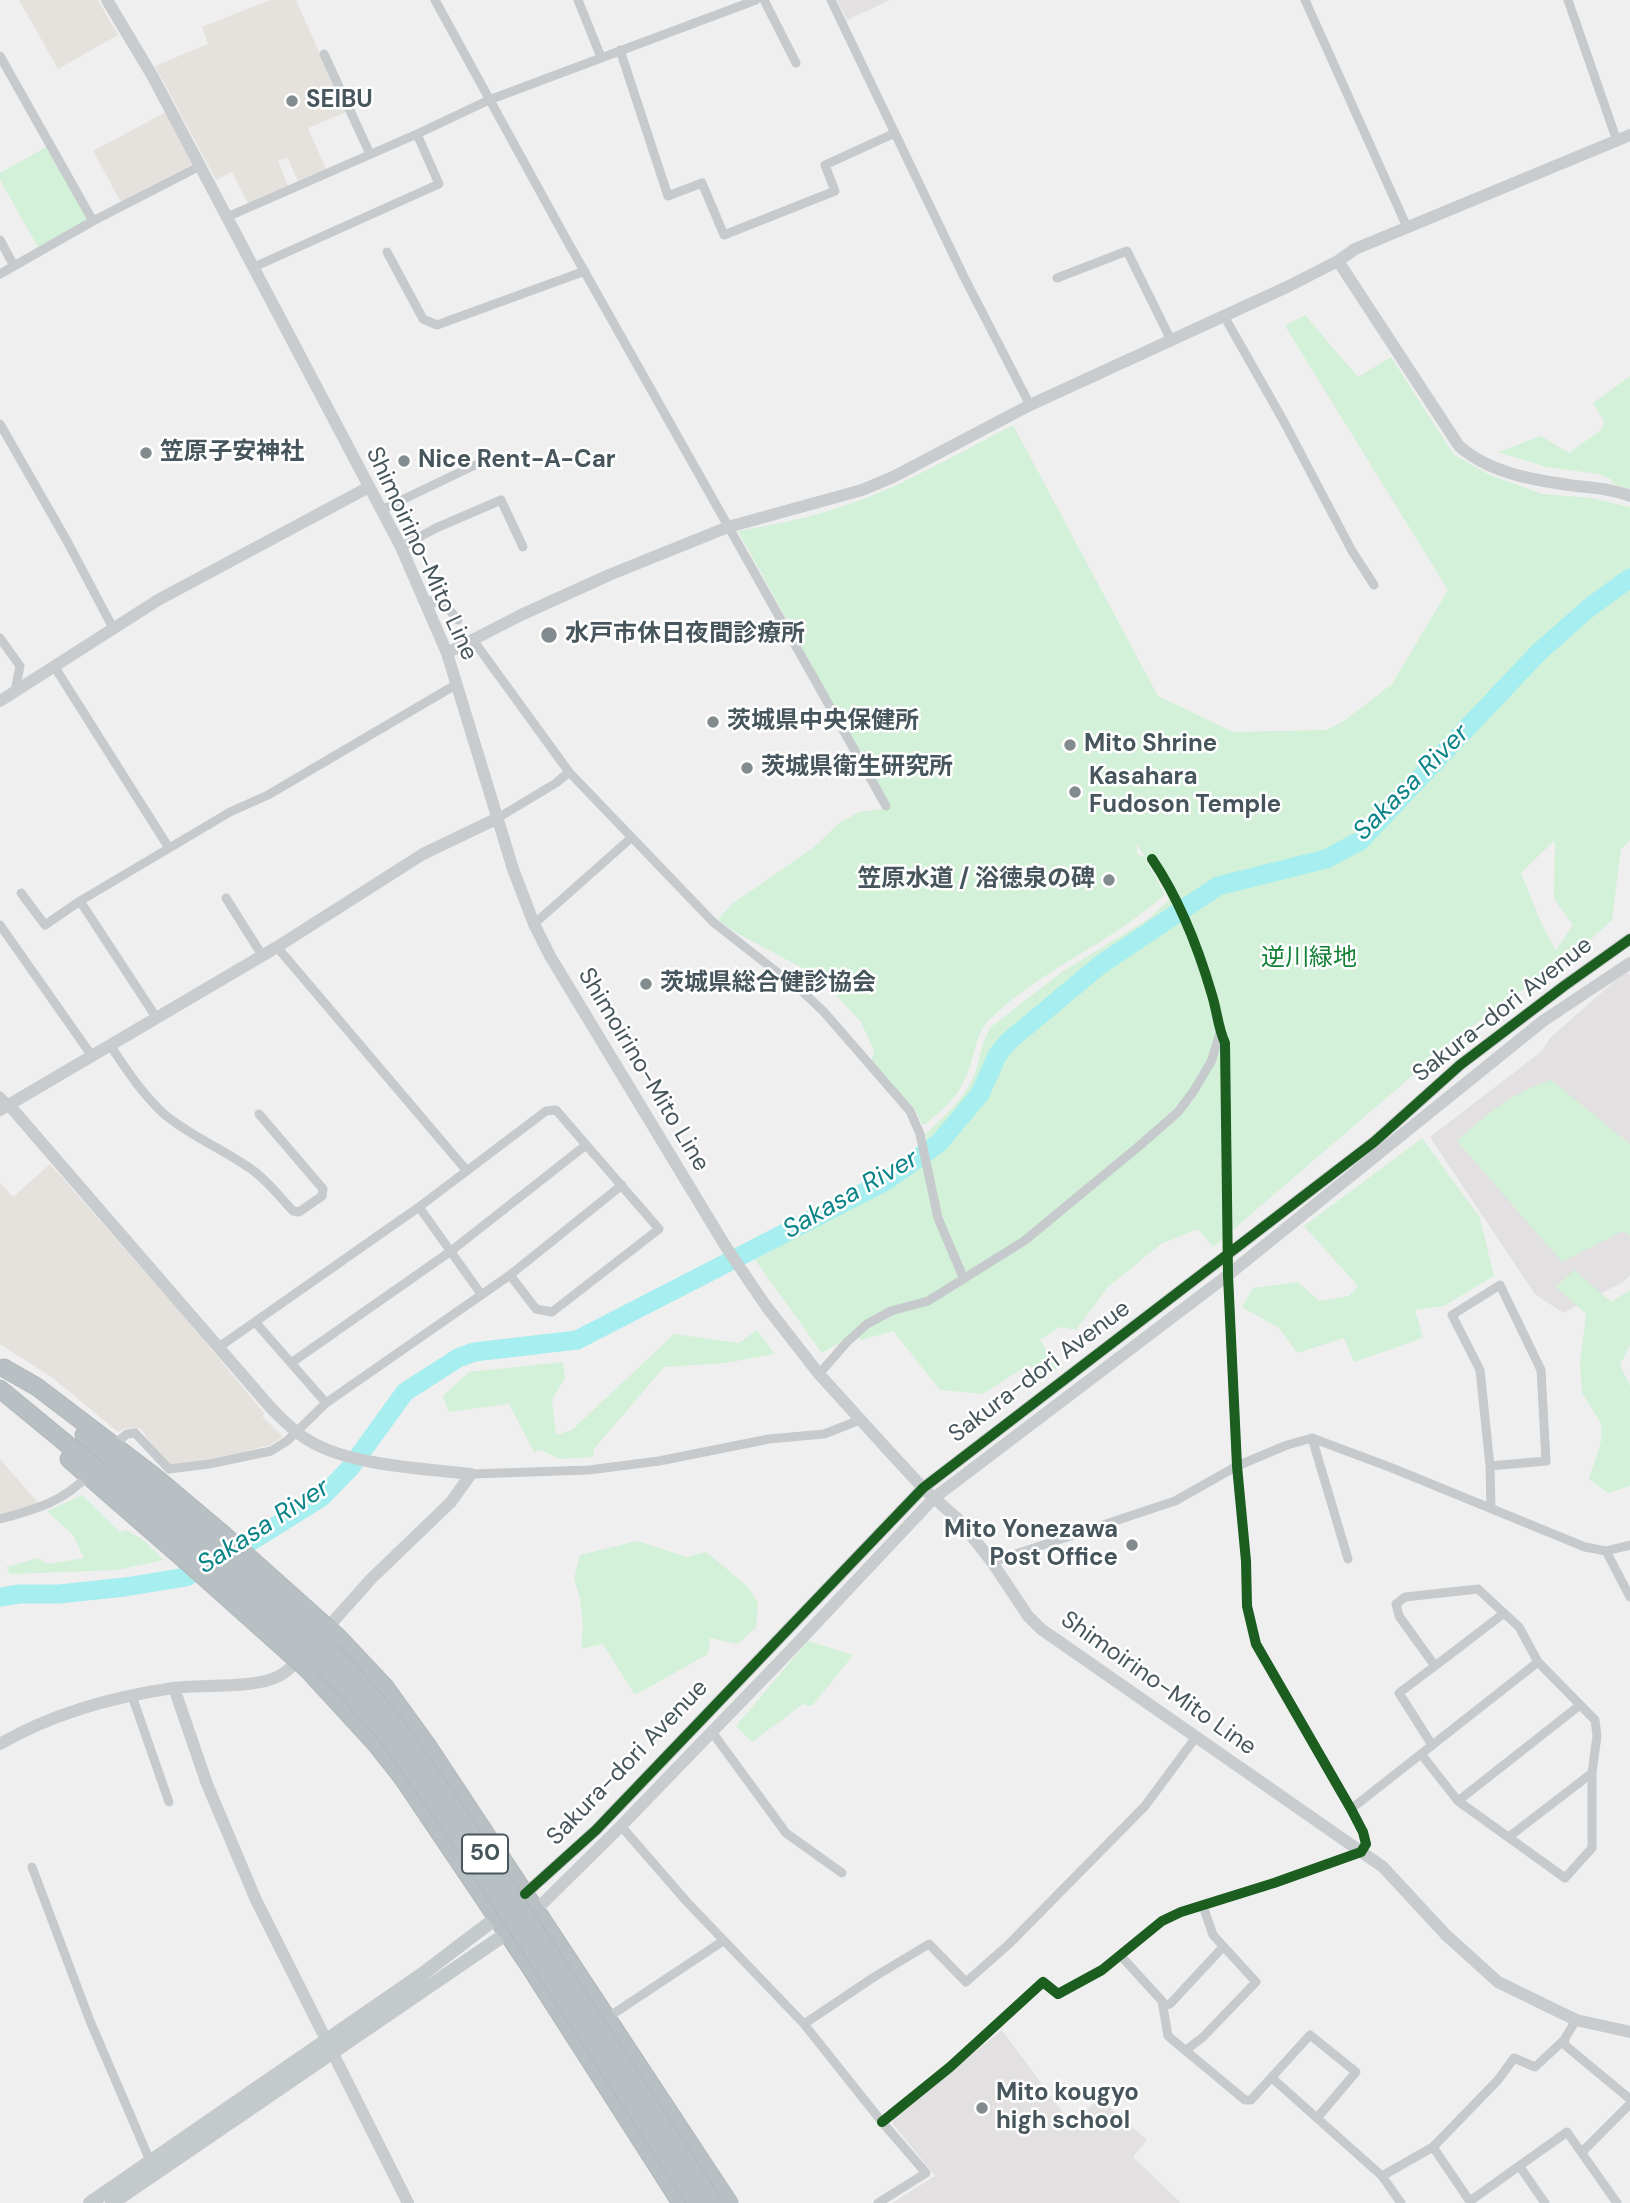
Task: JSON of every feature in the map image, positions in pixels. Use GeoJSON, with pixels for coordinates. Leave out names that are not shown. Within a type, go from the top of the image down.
{"type":"FeatureCollection","features":[{"type":"Feature","properties":{"kind":"highway"},"geometry":{"type":"LineString","coordinates":[[2,1366],[37,1387],[113,1445],[308,1670],[368,1735],[402,1777],[496,1917],[681,2203]]}},
{"type":"Feature","properties":{"kind":"highway","name":"50"},"geometry":{"type":"LineString","coordinates":[[2,1366],[205,1548],[318,1660],[384,1732],[454,1831],[696,2203]]}},
{"type":"Feature","properties":{"kind":"highway"},"geometry":{"type":"LineString","coordinates":[[0,1390],[12,1408],[88,1475],[205,1548],[338,1637],[385,1687],[427,1745],[729,2203]]}},
{"type":"Feature","properties":{"kind":"highway","name":"50"},"geometry":{"type":"LineString","coordinates":[[0,1390],[301,1622],[350,1671],[392,1720],[458,1813],[714,2203]]}},
{"type":"Feature","properties":{"kind":"main road","name":"Sakura-dori Avenue"},"geometry":{"type":"LineString","coordinates":[[90,2203],[421,1975],[525,1894]]}},
{"type":"Feature","properties":{"kind":"main road","name":"Sakura-dori Avenue"},"geometry":{"type":"LineString","coordinates":[[112,2203],[507,1935],[536,1910]]}},
{"type":"Feature","properties":{"kind":"street","name":"Shimoirino-Mito Line"},"geometry":{"type":"LineString","coordinates":[[107,0],[153,77],[401,547],[447,653],[478,750],[496,819],[534,924],[568,989],[726,1247],[790,1339],[923,1488],[960,1521],[992,1562],[1028,1616],[1041,1629],[1361,1852],[1398,1881],[1446,1935],[1498,1982],[1576,2020],[1630,2032]]}},
{"type":"Feature","properties":{"kind":"street"},"geometry":{"type":"LineString","coordinates":[[435,0],[727,527],[886,806]]}},
{"type":"Feature","properties":{"kind":"street"},"geometry":{"type":"LineString","coordinates":[[578,0],[601,57]]}},
{"type":"Feature","properties":{"kind":"street"},"geometry":{"type":"LineString","coordinates":[[227,217],[489,100],[756,0]]}},
{"type":"Feature","properties":{"kind":"street"},"geometry":{"type":"LineString","coordinates":[[764,0],[796,63]]}},
{"type":"Feature","properties":{"kind":"street"},"geometry":{"type":"LineString","coordinates":[[831,0],[964,277],[1030,405]]}},
{"type":"Feature","properties":{"kind":"street"},"geometry":{"type":"LineString","coordinates":[[1305,0],[1407,227]]}},
{"type":"Feature","properties":{"kind":"street"},"geometry":{"type":"LineString","coordinates":[[1568,0],[1617,141]]}},
{"type":"Feature","properties":{"kind":"street"},"geometry":{"type":"LineString","coordinates":[[620,50],[668,196],[702,183],[724,235],[835,191],[825,165],[895,133]]}},
{"type":"Feature","properties":{"kind":"street"},"geometry":{"type":"LineString","coordinates":[[324,54],[370,154]]}},
{"type":"Feature","properties":{"kind":"street"},"geometry":{"type":"LineString","coordinates":[[0,56],[93,221]]}},
{"type":"Feature","properties":{"kind":"street"},"geometry":{"type":"LineString","coordinates":[[254,267],[439,184],[417,134]]}},
{"type":"Feature","properties":{"kind":"street"},"geometry":{"type":"LineString","coordinates":[[447,653],[609,575],[727,527],[862,490],[893,477],[1030,405],[1224,316],[1338,261],[1355,250],[1630,135]]}},
{"type":"Feature","properties":{"kind":"street"},"geometry":{"type":"LineString","coordinates":[[0,274],[93,221],[200,166]]}},
{"type":"Feature","properties":{"kind":"street"},"geometry":{"type":"LineString","coordinates":[[0,240],[14,266]]}},
{"type":"Feature","properties":{"kind":"street"},"geometry":{"type":"LineString","coordinates":[[1057,278],[1127,251],[1171,340]]}},
{"type":"Feature","properties":{"kind":"street"},"geometry":{"type":"LineString","coordinates":[[387,252],[423,319],[437,325],[585,271]]}},
{"type":"Feature","properties":{"kind":"street"},"geometry":{"type":"LineString","coordinates":[[1338,261],[1459,446],[1471,456],[1491,467],[1538,481],[1606,489],[1630,496]]}},
{"type":"Feature","properties":{"kind":"street"},"geometry":{"type":"LineString","coordinates":[[1224,316],[1352,551],[1374,585]]}},
{"type":"Feature","properties":{"kind":"street"},"geometry":{"type":"LineString","coordinates":[[0,424],[113,628]]}},
{"type":"Feature","properties":{"kind":"street"},"geometry":{"type":"LineString","coordinates":[[381,510],[475,465]]}},
{"type":"Feature","properties":{"kind":"street"},"geometry":{"type":"LineString","coordinates":[[0,701],[158,600],[369,487]]}},
{"type":"Feature","properties":{"kind":"street"},"geometry":{"type":"LineString","coordinates":[[401,547],[436,528],[501,500],[523,547]]}},
{"type":"Feature","properties":{"kind":"street"},"geometry":{"type":"LineString","coordinates":[[424,599],[446,606],[458,620]]}},
{"type":"Feature","properties":{"kind":"street"},"geometry":{"type":"LineString","coordinates":[[0,638],[20,666],[15,691]]}},
{"type":"Feature","properties":{"kind":"street"},"geometry":{"type":"LineString","coordinates":[[473,640],[569,772],[713,922],[824,1012],[911,1111],[938,1218],[963,1277]]}},
{"type":"Feature","properties":{"kind":"street"},"geometry":{"type":"LineString","coordinates":[[54,666],[169,848]]}},
{"type":"Feature","properties":{"kind":"street"},"geometry":{"type":"LineString","coordinates":[[21,892],[45,925],[80,901],[230,812],[268,795],[457,684]]}},
{"type":"Feature","properties":{"kind":"street"},"geometry":{"type":"LineString","coordinates":[[569,772],[556,783],[496,819],[423,854],[277,947],[92,1056],[3,1103],[271,1408],[297,1433],[340,1455],[471,1474],[589,1470],[659,1461],[769,1439],[824,1434],[860,1420]]}},
{"type":"Feature","properties":{"kind":"street"},"geometry":{"type":"LineString","coordinates":[[534,924],[631,838]]}},
{"type":"Feature","properties":{"kind":"street"},"geometry":{"type":"LineString","coordinates":[[819,1374],[867,1324],[891,1311],[928,1301],[1044,1227],[1178,1112],[1194,1092],[1210,1062],[1220,1033],[1219,1016],[1188,925],[1152,859]]}},
{"type":"Feature","properties":{"kind":"street"},"geometry":{"type":"LineString","coordinates":[[226,898],[262,955]]}},
{"type":"Feature","properties":{"kind":"street"},"geometry":{"type":"LineString","coordinates":[[80,901],[156,1017]]}},
{"type":"Feature","properties":{"kind":"street"},"geometry":{"type":"LineString","coordinates":[[0,925],[92,1056]]}},
{"type":"Feature","properties":{"kind":"street","name":"Sakura-dori Avenue"},"geometry":{"type":"LineString","coordinates":[[525,1894],[596,1830],[923,1488],[1374,1142],[1460,1065],[1563,986],[1630,939]]}},
{"type":"Feature","properties":{"kind":"street"},"geometry":{"type":"LineString","coordinates":[[277,947],[467,1171]]}},
{"type":"Feature","properties":{"kind":"street","name":"Sakura-dori Avenue"},"geometry":{"type":"LineString","coordinates":[[536,1910],[712,1732],[934,1498],[1228,1275],[1543,1021],[1630,963]]}},
{"type":"Feature","properties":{"kind":"street"},"geometry":{"type":"LineString","coordinates":[[882,2122],[950,2067],[1043,1982],[1058,1994],[1121,1956],[1162,1921],[1181,1912],[1361,1852],[1366,1844],[1351,1810],[1256,1644],[1247,1606],[1228,1275],[1225,1043],[1220,1033]]}},
{"type":"Feature","properties":{"kind":"street"},"geometry":{"type":"LineString","coordinates":[[110,1045],[130,1076],[162,1112],[176,1124],[266,1180],[293,1210],[299,1212],[322,1196],[323,1189],[259,1114]]}},
{"type":"Feature","properties":{"kind":"street"},"geometry":{"type":"LineString","coordinates":[[219,1347],[419,1207],[546,1111],[555,1110],[659,1229],[552,1312],[536,1308],[510,1275]]}},
{"type":"Feature","properties":{"kind":"street"},"geometry":{"type":"LineString","coordinates":[[291,1363],[451,1251],[586,1145]]}},
{"type":"Feature","properties":{"kind":"street"},"geometry":{"type":"LineString","coordinates":[[113,1445],[127,1434],[135,1433],[169,1469],[271,1451],[297,1433],[326,1403],[510,1275],[622,1185]]}},
{"type":"Feature","properties":{"kind":"street"},"geometry":{"type":"LineString","coordinates":[[419,1207],[481,1293]]}},
{"type":"Feature","properties":{"kind":"street"},"geometry":{"type":"LineString","coordinates":[[1490,1466],[1546,1461],[1541,1370],[1500,1284],[1452,1315],[1480,1370],[1490,1466],[1491,1508]]}},
{"type":"Feature","properties":{"kind":"street"},"geometry":{"type":"LineString","coordinates":[[256,1323],[326,1403]]}},
{"type":"Feature","properties":{"kind":"street"},"geometry":{"type":"LineString","coordinates":[[1312,1438],[1348,1559]]}},
{"type":"Feature","properties":{"kind":"street"},"geometry":{"type":"LineString","coordinates":[[992,1562],[1175,1501],[1237,1466],[1287,1445],[1312,1438],[1584,1547],[1606,1551],[1630,1545]]}},
{"type":"Feature","properties":{"kind":"street"},"geometry":{"type":"LineString","coordinates":[[0,1744],[61,1714],[132,1696],[174,1688],[267,1681],[288,1671],[371,1579],[451,1502],[471,1474]]}},
{"type":"Feature","properties":{"kind":"street"},"geometry":{"type":"LineString","coordinates":[[0,1520],[43,1507],[64,1497],[88,1475]]}},
{"type":"Feature","properties":{"kind":"street"},"geometry":{"type":"LineString","coordinates":[[1606,1551],[1630,1597]]}},
{"type":"Feature","properties":{"kind":"street"},"geometry":{"type":"LineString","coordinates":[[1421,1754],[1458,1801],[1565,1878],[1592,1848],[1592,1773],[1597,1736],[1595,1720],[1538,1662],[1519,1626],[1478,1589],[1405,1597],[1396,1604],[1399,1616],[1435,1666]]}},
{"type":"Feature","properties":{"kind":"street"},"geometry":{"type":"LineString","coordinates":[[1432,1745],[1399,1693],[1503,1614]]}},
{"type":"Feature","properties":{"kind":"street"},"geometry":{"type":"LineString","coordinates":[[1351,1810],[1538,1662]]}},
{"type":"Feature","properties":{"kind":"street"},"geometry":{"type":"LineString","coordinates":[[174,1688],[207,1784],[256,1900],[408,2203]]}},
{"type":"Feature","properties":{"kind":"street"},"geometry":{"type":"LineString","coordinates":[[132,1696],[169,1802]]}},
{"type":"Feature","properties":{"kind":"street"},"geometry":{"type":"LineString","coordinates":[[1458,1801],[1580,1704]]}},
{"type":"Feature","properties":{"kind":"street"},"geometry":{"type":"LineString","coordinates":[[712,1732],[786,1833],[842,1873]]}},
{"type":"Feature","properties":{"kind":"street"},"geometry":{"type":"LineString","coordinates":[[804,2024],[929,1944],[966,1982],[1018,1935],[1145,1806],[1196,1737]]}},
{"type":"Feature","properties":{"kind":"street"},"geometry":{"type":"LineString","coordinates":[[1510,1836],[1592,1773]]}},
{"type":"Feature","properties":{"kind":"street"},"geometry":{"type":"LineString","coordinates":[[621,1826],[723,1941],[804,2024],[926,2173],[878,2203]]}},
{"type":"Feature","properties":{"kind":"street"},"geometry":{"type":"LineString","coordinates":[[32,1867],[90,2021],[151,2163]]}},
{"type":"Feature","properties":{"kind":"street"},"geometry":{"type":"LineString","coordinates":[[1186,2050],[1203,2038],[1256,1982],[1213,1935],[1203,1906]]}},
{"type":"Feature","properties":{"kind":"street"},"geometry":{"type":"LineString","coordinates":[[607,2018],[723,1941]]}},
{"type":"Feature","properties":{"kind":"street"},"geometry":{"type":"LineString","coordinates":[[1163,2006],[1170,2004],[1223,1947]]}},
{"type":"Feature","properties":{"kind":"street"},"geometry":{"type":"LineString","coordinates":[[1121,1956],[1162,2001],[1168,2036],[1245,2100],[1251,2100],[1310,2035],[1356,2071],[1317,2118]]}},
{"type":"Feature","properties":{"kind":"street"},"geometry":{"type":"LineString","coordinates":[[1382,2176],[1433,2147],[1499,2080],[1514,2058],[1535,2067],[1564,2040],[1576,2020]]}},
{"type":"Feature","properties":{"kind":"street"},"geometry":{"type":"LineString","coordinates":[[1564,2040],[1566,2046],[1630,2101],[1582,2152]]}},
{"type":"Feature","properties":{"kind":"street"},"geometry":{"type":"LineString","coordinates":[[1272,2078],[1382,2176],[1401,2203]]}},
{"type":"Feature","properties":{"kind":"street"},"geometry":{"type":"LineString","coordinates":[[1433,2147],[1471,2202],[1567,2132],[1617,2203]]}},
{"type":"Feature","properties":{"kind":"street"},"geometry":{"type":"LineString","coordinates":[[1520,2167],[1545,2203]]}},
{"type":"Feature","properties":{"kind":"shaded area"},"geometry":{"type":"Polygon","coordinates":[[[19,0],[98,0],[118,35],[58,69],[19,0]]]}},
{"type":"Feature","properties":{"kind":"shaded area"},"geometry":{"type":"Polygon","coordinates":[[[270,0],[296,0],[346,112],[308,128],[326,169],[298,181],[287,157],[278,161],[288,186],[248,203],[232,172],[216,180],[155,66],[208,44],[202,27],[270,0]]]}},
{"type":"Feature","properties":{"kind":"shaded area"},"geometry":{"type":"Polygon","coordinates":[[[837,0],[890,0],[847,20],[837,0]]]}},
{"type":"Feature","properties":{"kind":"shaded area"},"geometry":{"type":"Polygon","coordinates":[[[166,112],[194,163],[121,202],[93,151],[166,112]]]}},
{"type":"Feature","properties":{"kind":"shaded area"},"geometry":{"type":"Polygon","coordinates":[[[1626,971],[1630,975],[1630,1275],[1623,1282],[1563,1313],[1535,1294],[1430,1137],[1542,1051],[1549,1039],[1626,971]]]}},
{"type":"Feature","properties":{"kind":"shaded area"},"geometry":{"type":"Polygon","coordinates":[[[50,1164],[183,1315],[264,1413],[262,1416],[283,1437],[270,1445],[172,1466],[154,1448],[141,1429],[125,1428],[118,1432],[54,1379],[0,1344],[0,1183],[13,1197],[50,1164]]]}},
{"type":"Feature","properties":{"kind":"shaded area"},"geometry":{"type":"Polygon","coordinates":[[[0,1459],[39,1504],[0,1515],[0,1459]]]}},
{"type":"Feature","properties":{"kind":"shaded area","name":"Mito kougyo high school"},"geometry":{"type":"Polygon","coordinates":[[[1002,2030],[1072,2125],[1099,2098],[1147,2140],[1133,2157],[1181,2203],[892,2203],[935,2176],[893,2124],[893,2118],[1002,2030]]]}},
{"type":"Feature","properties":{"kind":"green space"},"geometry":{"type":"Polygon","coordinates":[[[46,147],[88,219],[38,247],[0,180],[0,173],[46,147]]]}},
{"type":"Feature","properties":{"kind":"green space","name":"逆川緑地"},"geometry":{"type":"Polygon","coordinates":[[[1305,315],[1358,377],[1391,357],[1454,455],[1490,475],[1542,494],[1591,498],[1630,507],[1630,840],[1621,849],[1612,920],[1588,942],[1455,1039],[1213,1247],[1198,1229],[1161,1244],[1108,1287],[1076,1330],[1060,1327],[1040,1340],[1058,1367],[1046,1378],[1028,1365],[983,1394],[940,1390],[893,1331],[861,1340],[854,1334],[822,1353],[755,1260],[931,1161],[924,1136],[967,1089],[991,1027],[1063,971],[1147,920],[1170,899],[1137,844],[1137,854],[1144,857],[1165,894],[1123,927],[1033,984],[991,1018],[980,1033],[959,1091],[941,1111],[926,1124],[922,1124],[914,1108],[871,1061],[874,1051],[861,1022],[819,977],[733,931],[718,919],[732,904],[813,848],[838,824],[859,812],[890,808],[738,531],[801,518],[864,499],[1013,425],[1158,696],[1233,732],[1327,730],[1345,720],[1392,684],[1448,590],[1285,326],[1305,315]],[[1555,840],[1521,873],[1542,925],[1556,950],[1573,925],[1554,899],[1555,840]]]}},
{"type":"Feature","properties":{"kind":"green space"},"geometry":{"type":"Polygon","coordinates":[[[1630,376],[1630,489],[1611,483],[1612,480],[1599,474],[1546,467],[1498,452],[1541,436],[1569,453],[1602,429],[1604,421],[1593,403],[1630,376]]]}},
{"type":"Feature","properties":{"kind":"green space"},"geometry":{"type":"Polygon","coordinates":[[[1551,1080],[1630,1144],[1630,1236],[1623,1231],[1562,1262],[1457,1141],[1501,1105],[1525,1090],[1551,1080]]]}},
{"type":"Feature","properties":{"kind":"green space"},"geometry":{"type":"Polygon","coordinates":[[[1422,1138],[1480,1218],[1494,1276],[1444,1306],[1415,1310],[1423,1338],[1354,1362],[1344,1338],[1297,1353],[1279,1328],[1242,1307],[1253,1288],[1298,1282],[1319,1301],[1349,1296],[1358,1286],[1304,1226],[1422,1138]]]}},
{"type":"Feature","properties":{"kind":"green space"},"geometry":{"type":"Polygon","coordinates":[[[1574,1270],[1611,1302],[1630,1290],[1630,1345],[1620,1365],[1630,1386],[1630,1486],[1608,1493],[1589,1479],[1601,1441],[1601,1423],[1582,1393],[1580,1363],[1586,1314],[1556,1287],[1574,1270]]]}},
{"type":"Feature","properties":{"kind":"green space"},"geometry":{"type":"Polygon","coordinates":[[[757,1330],[775,1354],[725,1363],[664,1367],[594,1449],[593,1457],[560,1459],[541,1450],[534,1452],[509,1404],[448,1412],[443,1396],[469,1372],[563,1362],[565,1378],[552,1400],[556,1435],[572,1430],[674,1334],[739,1343],[757,1330]]]}},
{"type":"Feature","properties":{"kind":"green space"},"geometry":{"type":"Polygon","coordinates":[[[82,1495],[120,1532],[126,1530],[141,1538],[164,1560],[117,1570],[10,1574],[6,1567],[38,1558],[48,1564],[84,1558],[73,1535],[47,1511],[82,1495]]]}},
{"type":"Feature","properties":{"kind":"green space"},"geometry":{"type":"Polygon","coordinates":[[[637,1541],[687,1557],[706,1552],[747,1586],[758,1603],[756,1628],[737,1644],[710,1638],[708,1654],[635,1695],[603,1644],[581,1649],[583,1625],[574,1578],[580,1555],[637,1541]]]}},
{"type":"Feature","properties":{"kind":"green space"},"geometry":{"type":"Polygon","coordinates":[[[808,1641],[853,1655],[812,1706],[803,1704],[752,1742],[736,1726],[808,1641]]]}},
{"type":"Feature","properties":{"kind":"waterway","name":"Sakasa River"},"geometry":{"type":"LineString","coordinates":[[0,1597],[125,1587],[186,1577],[250,1542],[322,1497],[350,1468],[405,1392],[458,1358],[474,1352],[577,1340],[886,1181],[939,1143],[980,1094],[998,1054],[1009,1041],[1100,965],[1218,886],[1326,859],[1360,841],[1539,652],[1590,607],[1630,578]]}},
{"type":"Feature","properties":{"kind":"cycle path"},"geometry":{"type":"LineString","coordinates":[[882,2122],[950,2067],[1043,1982],[1058,1994],[1102,1970],[1162,1921],[1181,1912],[1361,1852],[1366,1844],[1351,1809],[1256,1644],[1247,1606],[1228,1275],[1225,1043],[1201,959],[1180,907],[1152,859]]}},
{"type":"Feature","properties":{"kind":"cycle path"},"geometry":{"type":"LineString","coordinates":[[525,1894],[596,1830],[923,1488],[1374,1142],[1460,1065],[1630,939]]}},
{"type":"Feature","properties":{"kind":"place","name":"SEIBU"},"geometry":{"type":"Point","coordinates":[292,101]}},
{"type":"Feature","properties":{"kind":"place","name":"笠原子安神社"},"geometry":{"type":"Point","coordinates":[146,453]}},
{"type":"Feature","properties":{"kind":"place","name":"Nice Rent-A-Car"},"geometry":{"type":"Point","coordinates":[404,461]}},
{"type":"Feature","properties":{"kind":"place","name":"水戸市休日夜間診療所"},"geometry":{"type":"Point","coordinates":[549,635]}},
{"type":"Feature","properties":{"kind":"place","name":"茨城県中央保健所"},"geometry":{"type":"Point","coordinates":[713,722]}},
{"type":"Feature","properties":{"kind":"place","name":"Mito Shrine"},"geometry":{"type":"Point","coordinates":[1070,745]}},
{"type":"Feature","properties":{"kind":"place","name":"茨城県衛生研究所"},"geometry":{"type":"Point","coordinates":[747,768]}},
{"type":"Feature","properties":{"kind":"place","name":"Kasahara Fudoson Temple"},"geometry":{"type":"Point","coordinates":[1075,792]}},
{"type":"Feature","properties":{"kind":"place","name":"笠原水道 / 浴徳泉の碑"},"geometry":{"type":"Point","coordinates":[1109,880]}},
{"type":"Feature","properties":{"kind":"place","name":"茨城県総合健診協会"},"geometry":{"type":"Point","coordinates":[646,984]}},
{"type":"Feature","properties":{"kind":"place","name":"Mito Yonezawa Post Office"},"geometry":{"type":"Point","coordinates":[1132,1545]}},
{"type":"Feature","properties":{"kind":"place","name":"Mito kougyo high school"},"geometry":{"type":"Point","coordinates":[982,2108]}}]}
